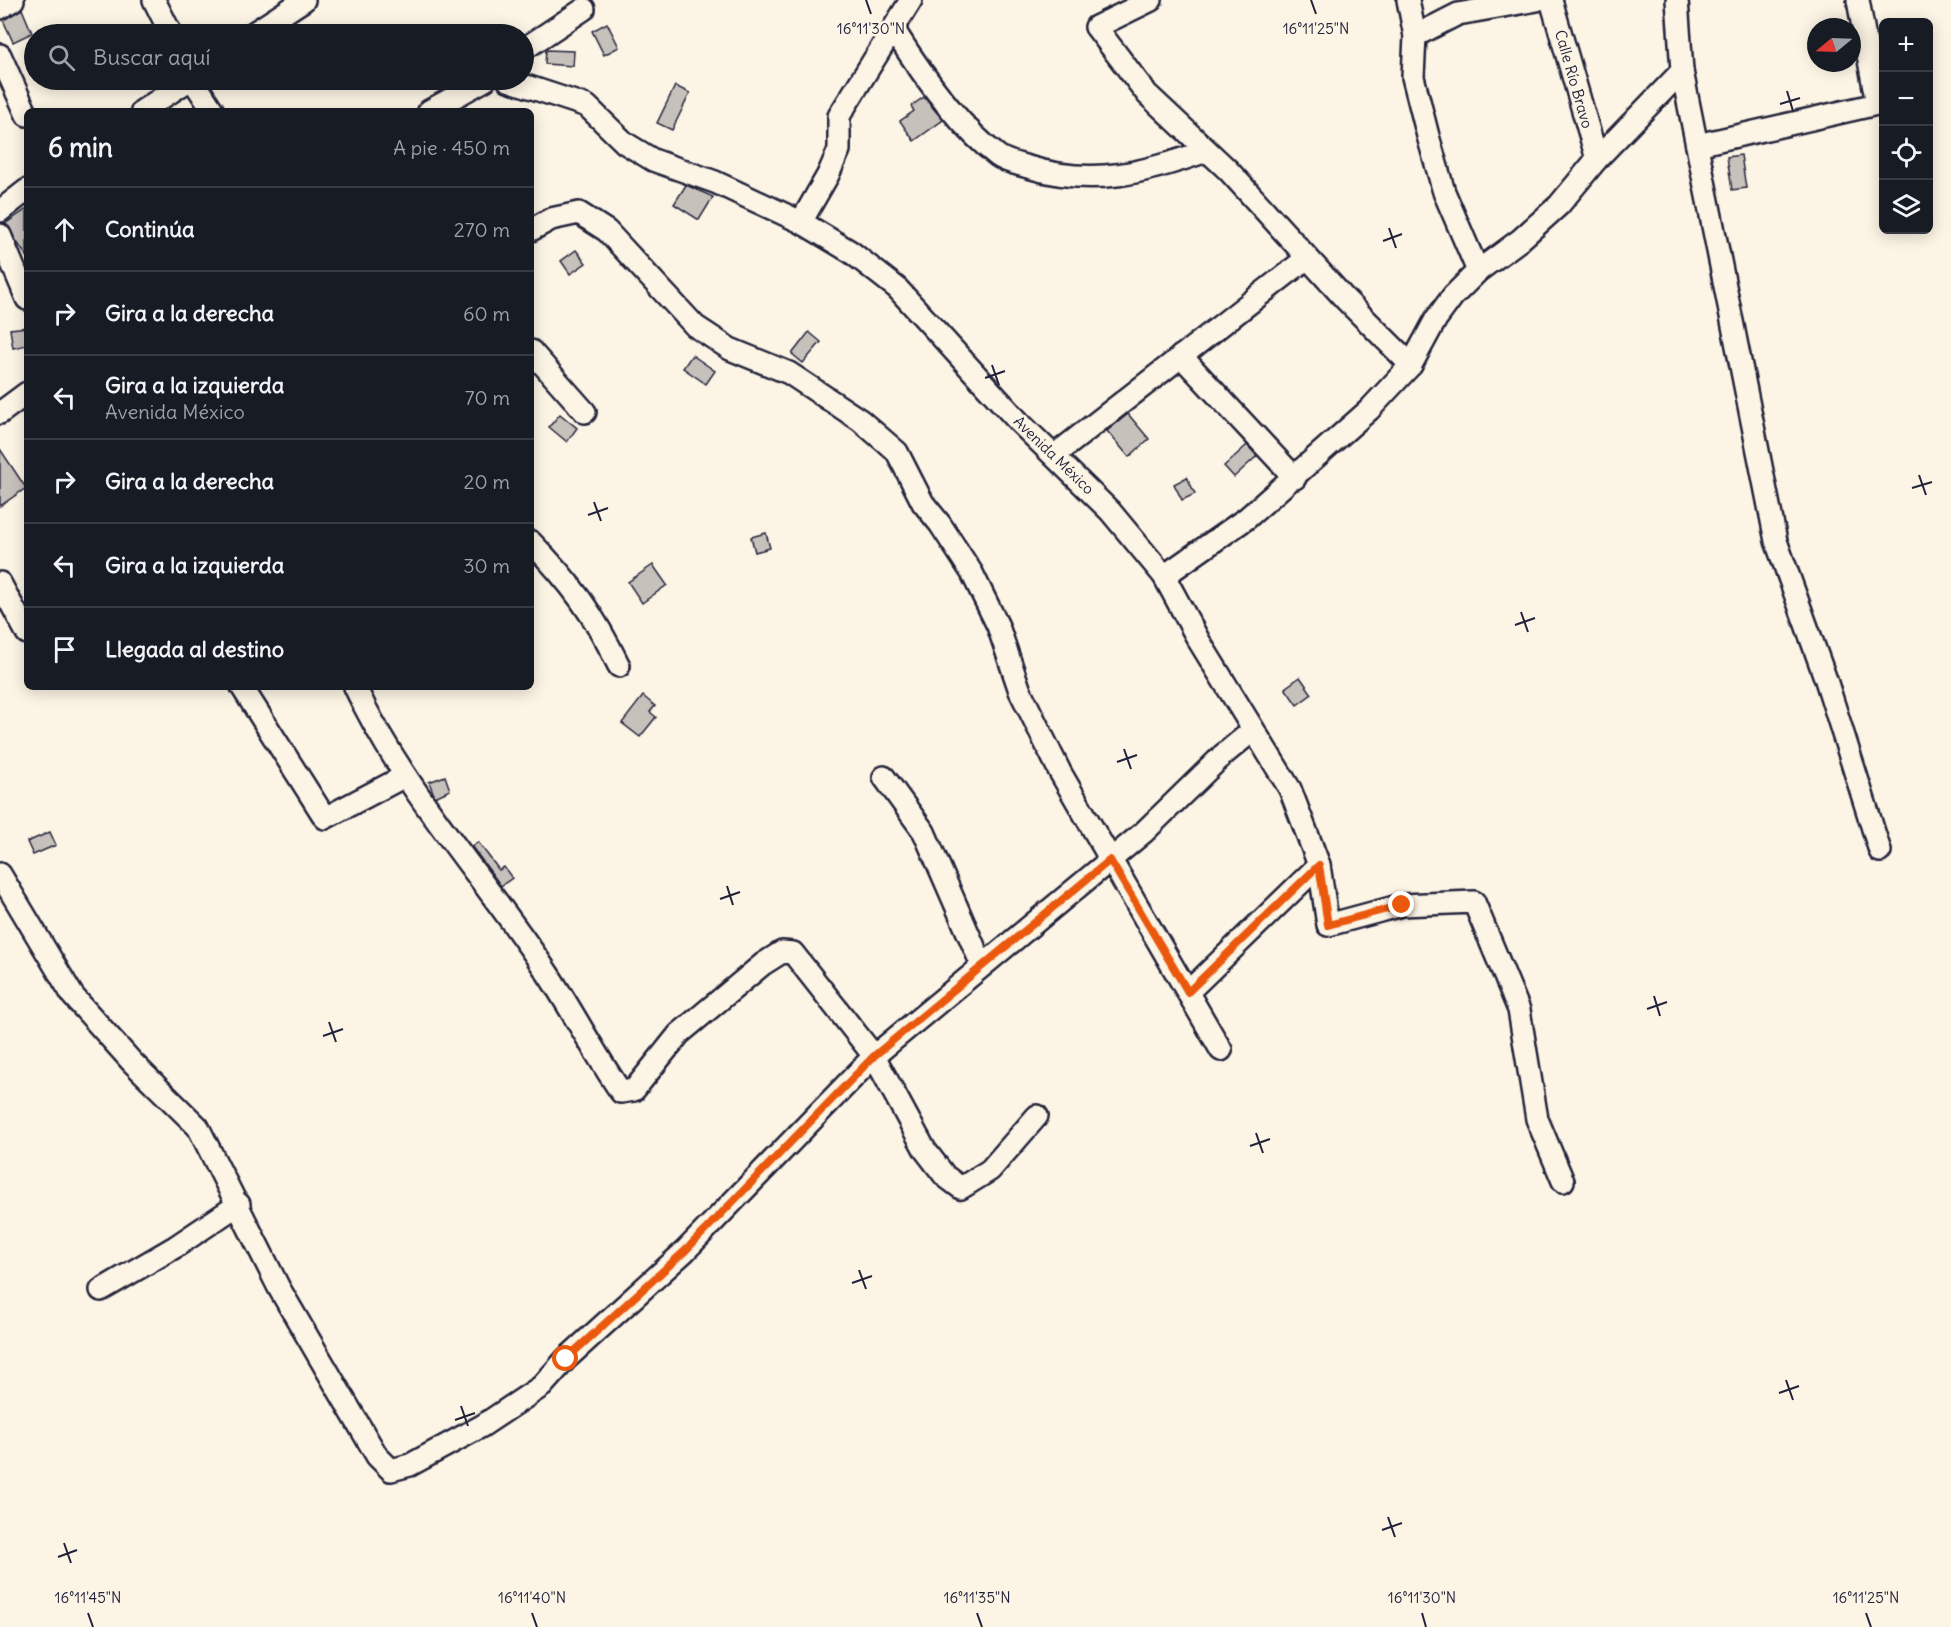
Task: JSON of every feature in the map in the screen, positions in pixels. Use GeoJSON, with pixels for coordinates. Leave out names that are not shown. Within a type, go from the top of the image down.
{"type":"FeatureCollection","features":[{"type":"Feature","properties":{"kind":"street"},"geometry":{"type":"LineString","coordinates":[[0,8],[13,0]]}},
{"type":"Feature","properties":{"kind":"street"},"geometry":{"type":"LineString","coordinates":[[154,0],[166,24]]}},
{"type":"Feature","properties":{"kind":"street"},"geometry":{"type":"LineString","coordinates":[[267,24],[304,0]]}},
{"type":"Feature","properties":{"kind":"street"},"geometry":{"type":"LineString","coordinates":[[801,222],[828,175],[839,150],[839,116],[911,0]]}},
{"type":"Feature","properties":{"kind":"street"},"geometry":{"type":"LineString","coordinates":[[1151,0],[1096,27],[1147,94],[1228,170],[1308,258],[1412,365]]}},
{"type":"Feature","properties":{"kind":"street"},"geometry":{"type":"LineString","coordinates":[[1408,0],[1415,36],[1413,77],[1428,136],[1444,192],[1478,271]]}},
{"type":"Feature","properties":{"kind":"street"},"geometry":{"type":"LineString","coordinates":[[1415,36],[1458,14],[1537,0]]}},
{"type":"Feature","properties":{"kind":"street","name":"Calle Río Bravo"},"geometry":{"type":"LineString","coordinates":[[1551,0],[1597,159]]}},
{"type":"Feature","properties":{"kind":"street"},"geometry":{"type":"LineString","coordinates":[[1677,0],[1682,71],[1776,541],[1826,681],[1880,851]]}},
{"type":"Feature","properties":{"kind":"street"},"geometry":{"type":"LineString","coordinates":[[1697,146],[1877,104],[1858,0]]}},
{"type":"Feature","properties":{"kind":"street"},"geometry":{"type":"LineString","coordinates":[[534,42],[584,9]]}},
{"type":"Feature","properties":{"kind":"street"},"geometry":{"type":"LineString","coordinates":[[894,30],[917,66],[943,98],[1000,158],[1038,170],[1116,177],[1156,169],[1206,151]]}},
{"type":"Feature","properties":{"kind":"street"},"geometry":{"type":"LineString","coordinates":[[0,55],[24,108]]}},
{"type":"Feature","properties":{"kind":"street"},"geometry":{"type":"LineString","coordinates":[[1164,576],[1247,518],[1295,478],[1368,410],[1412,365],[1436,319],[1453,296],[1478,271],[1520,240],[1559,205],[1597,159],[1682,71]]}},
{"type":"Feature","properties":{"kind":"street","name":"Avenida México"},"geometry":{"type":"LineString","coordinates":[[534,89],[586,106],[625,143],[653,160],[715,182],[801,222],[851,252],[897,288],[1019,422],[1110,510],[1164,576],[1252,731],[1290,789],[1319,865],[1328,925],[1402,905],[1474,902],[1519,1010],[1537,1119],[1563,1181]]}},
{"type":"Feature","properties":{"kind":"street"},"geometry":{"type":"LineString","coordinates":[[147,108],[175,90]]}},
{"type":"Feature","properties":{"kind":"street"},"geometry":{"type":"LineString","coordinates":[[198,90],[211,108]]}},
{"type":"Feature","properties":{"kind":"street"},"geometry":{"type":"LineString","coordinates":[[434,108],[467,90]]}},
{"type":"Feature","properties":{"kind":"street"},"geometry":{"type":"LineString","coordinates":[[0,211],[24,192]]}},
{"type":"Feature","properties":{"kind":"street"},"geometry":{"type":"LineString","coordinates":[[534,228],[551,219],[579,213],[606,231],[695,326],[730,349],[789,373],[860,420],[897,452],[923,503],[940,524],[972,573],[998,626],[1020,691],[1060,772],[1221,1050]]}},
{"type":"Feature","properties":{"kind":"street"},"geometry":{"type":"LineString","coordinates":[[0,235],[24,292]]}},
{"type":"Feature","properties":{"kind":"street"},"geometry":{"type":"LineString","coordinates":[[1054,455],[1308,258]]}},
{"type":"Feature","properties":{"kind":"street"},"geometry":{"type":"LineString","coordinates":[[534,354],[585,412]]}},
{"type":"Feature","properties":{"kind":"street"},"geometry":{"type":"LineString","coordinates":[[1181,356],[1295,478]]}},
{"type":"Feature","properties":{"kind":"street"},"geometry":{"type":"LineString","coordinates":[[0,413],[24,395]]}},
{"type":"Feature","properties":{"kind":"street"},"geometry":{"type":"LineString","coordinates":[[534,545],[581,597],[603,632],[619,666]]}},
{"type":"Feature","properties":{"kind":"street"},"geometry":{"type":"LineString","coordinates":[[0,584],[18,598],[24,621]]}},
{"type":"Feature","properties":{"kind":"street"},"geometry":{"type":"LineString","coordinates":[[244,690],[325,818],[405,776]]}},
{"type":"Feature","properties":{"kind":"street"},"geometry":{"type":"LineString","coordinates":[[356,690],[370,721],[405,776],[546,972],[621,1092],[634,1090],[679,1034],[763,964],[782,952],[793,953],[874,1056],[925,1150],[945,1176],[961,1188],[990,1170],[1037,1116]]}},
{"type":"Feature","properties":{"kind":"street"},"geometry":{"type":"LineString","coordinates":[[0,874],[73,996],[132,1062],[198,1127],[279,1288],[377,1456],[391,1470],[410,1465],[482,1426],[542,1386],[566,1359],[685,1251],[874,1056],[1110,860],[1252,731]]}},
{"type":"Feature","properties":{"kind":"street"},"geometry":{"type":"LineString","coordinates":[[884,777],[924,832],[982,964]]}},
{"type":"Feature","properties":{"kind":"street"},"geometry":{"type":"LineString","coordinates":[[1188,992],[1319,865]]}},
{"type":"Feature","properties":{"kind":"street"},"geometry":{"type":"LineString","coordinates":[[101,1290],[165,1254],[238,1204]]}},
{"type":"Feature","properties":{"kind":"building"},"geometry":{"type":"Polygon","coordinates":[[[22,9],[28,24],[24,24],[24,37],[13,42],[3,20],[22,9]]]}},
{"type":"Feature","properties":{"kind":"building"},"geometry":{"type":"Polygon","coordinates":[[[607,23],[619,47],[604,55],[592,31],[607,23]]]}},
{"type":"Feature","properties":{"kind":"building"},"geometry":{"type":"Polygon","coordinates":[[[546,50],[574,51],[573,66],[545,64],[546,50]]]}},
{"type":"Feature","properties":{"kind":"building"},"geometry":{"type":"Polygon","coordinates":[[[675,86],[690,93],[672,130],[657,123],[675,86]]]}},
{"type":"Feature","properties":{"kind":"building"},"geometry":{"type":"Polygon","coordinates":[[[924,97],[943,120],[914,141],[900,121],[914,111],[911,106],[924,97]]]}},
{"type":"Feature","properties":{"kind":"building"},"geometry":{"type":"Polygon","coordinates":[[[1741,155],[1746,188],[1732,190],[1727,157],[1741,155]]]}},
{"type":"Feature","properties":{"kind":"building"},"geometry":{"type":"Polygon","coordinates":[[[686,185],[713,197],[699,220],[674,204],[686,185]]]}},
{"type":"Feature","properties":{"kind":"building"},"geometry":{"type":"Polygon","coordinates":[[[24,211],[24,252],[5,224],[24,211]]]}},
{"type":"Feature","properties":{"kind":"building"},"geometry":{"type":"Polygon","coordinates":[[[576,250],[586,263],[570,274],[561,261],[576,250]]]}},
{"type":"Feature","properties":{"kind":"building"},"geometry":{"type":"Polygon","coordinates":[[[24,327],[24,346],[13,348],[10,329],[24,327]]]}},
{"type":"Feature","properties":{"kind":"building"},"geometry":{"type":"Polygon","coordinates":[[[809,332],[821,342],[803,363],[792,354],[809,332]]]}},
{"type":"Feature","properties":{"kind":"building"},"geometry":{"type":"Polygon","coordinates":[[[692,355],[715,371],[706,384],[683,368],[692,355]]]}},
{"type":"Feature","properties":{"kind":"building"},"geometry":{"type":"Polygon","coordinates":[[[560,414],[577,428],[567,442],[549,427],[560,414]]]}},
{"type":"Feature","properties":{"kind":"building"},"geometry":{"type":"Polygon","coordinates":[[[1128,414],[1149,439],[1129,457],[1107,431],[1128,414]]]}},
{"type":"Feature","properties":{"kind":"building"},"geometry":{"type":"Polygon","coordinates":[[[1247,445],[1257,456],[1234,477],[1224,466],[1247,445]]]}},
{"type":"Feature","properties":{"kind":"building"},"geometry":{"type":"Polygon","coordinates":[[[0,449],[24,485],[24,489],[0,506],[0,449]]]}},
{"type":"Feature","properties":{"kind":"building"},"geometry":{"type":"Polygon","coordinates":[[[1187,477],[1195,494],[1182,500],[1174,484],[1187,477]]]}},
{"type":"Feature","properties":{"kind":"building"},"geometry":{"type":"Polygon","coordinates":[[[766,533],[770,548],[755,552],[751,537],[766,533]]]}},
{"type":"Feature","properties":{"kind":"building"},"geometry":{"type":"Polygon","coordinates":[[[653,565],[667,585],[642,603],[628,582],[653,565]]]}},
{"type":"Feature","properties":{"kind":"building"},"geometry":{"type":"Polygon","coordinates":[[[1300,677],[1312,694],[1297,705],[1285,688],[1300,677]]]}},
{"type":"Feature","properties":{"kind":"building"},"geometry":{"type":"Polygon","coordinates":[[[643,696],[655,706],[650,712],[656,717],[640,737],[622,723],[643,696]]]}},
{"type":"Feature","properties":{"kind":"building"},"geometry":{"type":"Polygon","coordinates":[[[445,776],[450,790],[435,797],[429,782],[445,776]]]}},
{"type":"Feature","properties":{"kind":"building"},"geometry":{"type":"Polygon","coordinates":[[[50,832],[56,845],[33,855],[27,842],[50,832]]]}},
{"type":"Feature","properties":{"kind":"building"},"geometry":{"type":"Polygon","coordinates":[[[478,842],[499,870],[504,867],[512,878],[501,886],[472,847],[478,842]]]}},
{"type":"Feature","properties":{"kind":"route"},"geometry":{"type":"LineString","coordinates":[[566,1359],[685,1251],[770,1160],[874,1056],[1110,860],[1188,992],[1319,865],[1328,925],[1402,905]]}}]}
